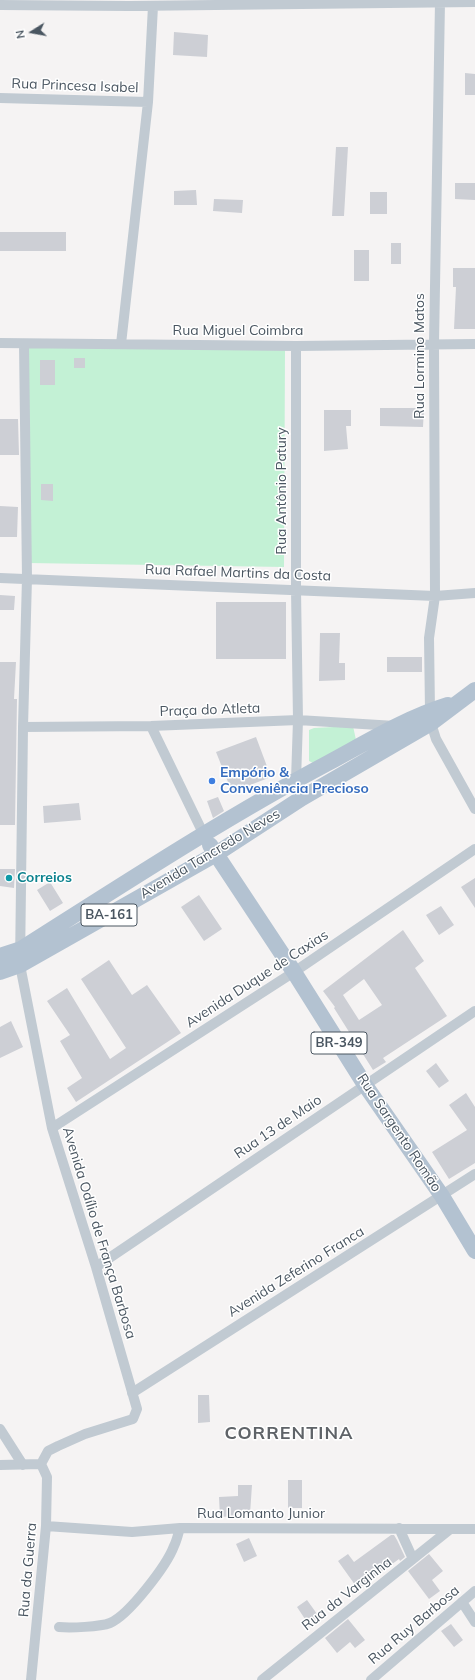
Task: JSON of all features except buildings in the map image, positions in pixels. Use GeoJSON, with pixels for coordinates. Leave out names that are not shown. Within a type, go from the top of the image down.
{"type":"FeatureCollection","features":[{"type":"Feature","properties":{"kind":"main road","name":"Avenida Tancredo Neves"},"geometry":{"type":"LineString","coordinates":[[0,972],[20,966],[216,854],[302,798],[475,690]]}},
{"type":"Feature","properties":{"kind":"main road","name":"Avenida Tancredo Neves"},"geometry":{"type":"LineString","coordinates":[[0,956],[21,949],[204,835],[296,780],[397,726],[430,717]]}},
{"type":"Feature","properties":{"kind":"main road","name":"Rua Sargento Romão"},"geometry":{"type":"LineString","coordinates":[[204,835],[366,1085],[442,1196],[475,1251]]}},
{"type":"Feature","properties":{"kind":"street"},"geometry":{"type":"LineString","coordinates":[[0,5],[129,3],[153,6],[276,2],[475,2]]}},
{"type":"Feature","properties":{"kind":"street","name":"Rua Lormino Matos"},"geometry":{"type":"LineString","coordinates":[[440,2],[434,343],[435,596],[429,638],[430,717],[436,739],[475,809]]}},
{"type":"Feature","properties":{"kind":"street"},"geometry":{"type":"LineString","coordinates":[[121,344],[148,102],[153,6]]}},
{"type":"Feature","properties":{"kind":"street","name":"Rua Princesa Isabel"},"geometry":{"type":"LineString","coordinates":[[0,98],[148,102]]}},
{"type":"Feature","properties":{"kind":"street","name":"Rua Miguel Coimbra"},"geometry":{"type":"LineString","coordinates":[[0,343],[296,346],[434,343],[475,344]]}},
{"type":"Feature","properties":{"kind":"street","name":"Avenida Odílio de França Barbosa"},"geometry":{"type":"LineString","coordinates":[[24,344],[27,578],[23,727],[20,966],[52,1128],[96,1267],[137,1409],[133,1419],[85,1434],[48,1451],[41,1464]]}},
{"type":"Feature","properties":{"kind":"street","name":"Rua Antônio Patury"},"geometry":{"type":"LineString","coordinates":[[296,346],[296,590],[298,720],[296,780]]}},
{"type":"Feature","properties":{"kind":"street","name":"Rua Rafael Martins da Costa"},"geometry":{"type":"LineString","coordinates":[[0,578],[435,596],[475,593]]}},
{"type":"Feature","properties":{"kind":"street","name":"Praça do Atleta"},"geometry":{"type":"LineString","coordinates":[[23,727],[151,726],[298,720],[397,726]]}},
{"type":"Feature","properties":{"kind":"street"},"geometry":{"type":"LineString","coordinates":[[151,726],[204,835]]}},
{"type":"Feature","properties":{"kind":"street"},"geometry":{"type":"LineString","coordinates":[[296,780],[302,798]]}},
{"type":"Feature","properties":{"kind":"street","name":"Avenida Duque de Caxias"},"geometry":{"type":"LineString","coordinates":[[52,1128],[294,972],[475,850]]}},
{"type":"Feature","properties":{"kind":"street","name":"Rua 13 de Maio"},"geometry":{"type":"LineString","coordinates":[[96,1267],[475,1010]]}},
{"type":"Feature","properties":{"kind":"street","name":"Avenida Zeferino Franca"},"geometry":{"type":"LineString","coordinates":[[132,1393],[475,1174]]}},
{"type":"Feature","properties":{"kind":"street"},"geometry":{"type":"LineString","coordinates":[[0,1429],[23,1465]]}},
{"type":"Feature","properties":{"kind":"street"},"geometry":{"type":"LineString","coordinates":[[0,1465],[41,1464]]}},
{"type":"Feature","properties":{"kind":"street","name":"Rua da Guerra"},"geometry":{"type":"LineString","coordinates":[[31,1680],[46,1526],[47,1477],[41,1464]]}},
{"type":"Feature","properties":{"kind":"street","name":"Rua Lomanto Junior"},"geometry":{"type":"LineString","coordinates":[[46,1526],[132,1532],[180,1528],[475,1529]]}},
{"type":"Feature","properties":{"kind":"street"},"geometry":{"type":"LineString","coordinates":[[58,1628],[72,1628],[110,1623],[128,1610],[150,1585],[174,1547],[180,1528]]}},
{"type":"Feature","properties":{"kind":"street"},"geometry":{"type":"LineString","coordinates":[[399,1528],[413,1559]]}},
{"type":"Feature","properties":{"kind":"street","name":"Rua da Varginha"},"geometry":{"type":"LineString","coordinates":[[262,1680],[449,1530]]}},
{"type":"Feature","properties":{"kind":"street","name":"Rua Ruy Barbosa"},"geometry":{"type":"LineString","coordinates":[[371,1680],[475,1591]]}},
{"type":"Feature","properties":{"kind":"street"},"geometry":{"type":"LineString","coordinates":[[462,1602],[475,1622]]}},
{"type":"Feature","properties":{"kind":"green space"},"geometry":{"type":"Polygon","coordinates":[[[27,347],[285,350],[284,567],[28,563],[27,347]]]}},
{"type":"Feature","properties":{"kind":"green space"},"geometry":{"type":"Polygon","coordinates":[[[353,726],[356,740],[313,763],[309,761],[309,730],[314,728],[353,726]]]}},
{"type":"Feature","properties":{"kind":"place","name":"Empório & Conveniência Precioso"},"geometry":{"type":"Point","coordinates":[212,781]}},
{"type":"Feature","properties":{"kind":"place","name":"Correios"},"geometry":{"type":"Point","coordinates":[9,878]}},
{"type":"Feature","properties":{"kind":"district","name":"CORRENTINA"},"geometry":{"type":"Point","coordinates":[289,1434]}}]}
